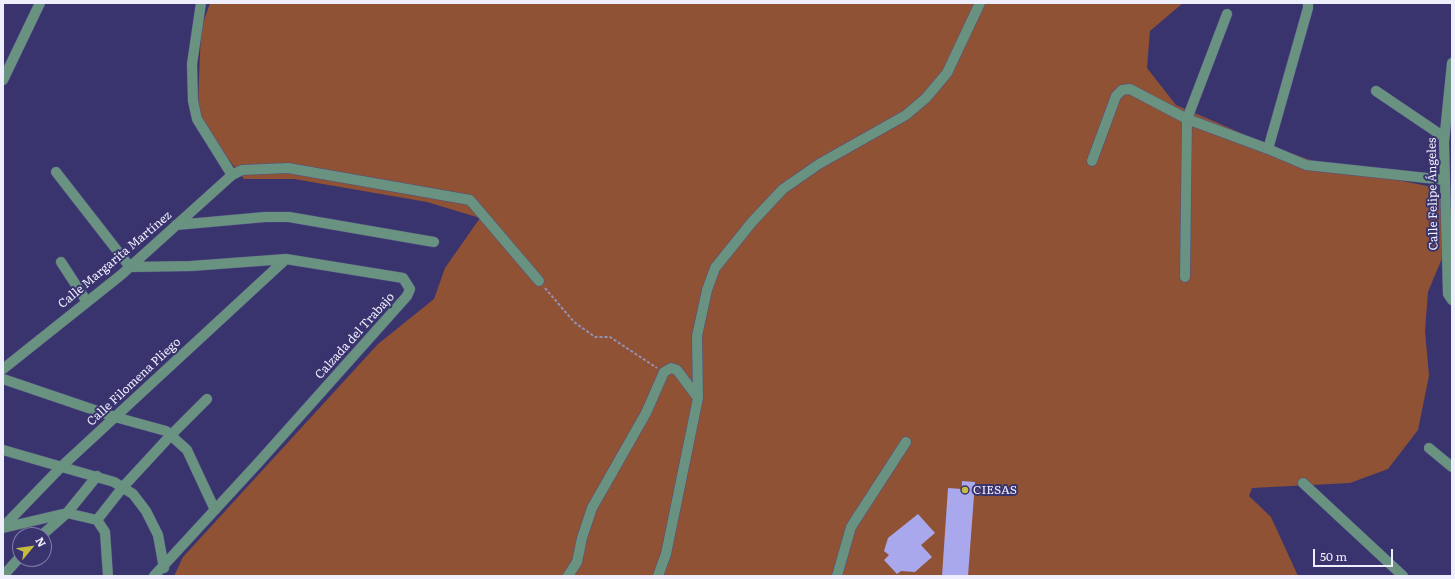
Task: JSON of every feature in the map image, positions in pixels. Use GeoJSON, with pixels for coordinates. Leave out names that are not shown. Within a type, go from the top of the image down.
{"type":"FeatureCollection","features":[{"type":"Feature","properties":{"kind":"street"},"geometry":{"type":"LineString","coordinates":[[3,80],[40,3]]}},
{"type":"Feature","properties":{"kind":"street"},"geometry":{"type":"LineString","coordinates":[[201,3],[192,64],[193,101],[197,119],[232,175]]}},
{"type":"Feature","properties":{"kind":"street"},"geometry":{"type":"LineString","coordinates":[[658,576],[666,554],[698,398],[698,336],[707,290],[715,268],[752,222],[783,189],[820,164],[906,115],[926,98],[947,73],[980,3]]}},
{"type":"Feature","properties":{"kind":"street"},"geometry":{"type":"LineString","coordinates":[[1268,149],[1308,8],[1308,3]]}},
{"type":"Feature","properties":{"kind":"street"},"geometry":{"type":"LineString","coordinates":[[1186,277],[1187,119],[1227,14]]}},
{"type":"Feature","properties":{"kind":"street","name":"Calle Felipe Ángeles"},"geometry":{"type":"LineString","coordinates":[[1452,64],[1444,137],[1448,294],[1452,300]]}},
{"type":"Feature","properties":{"kind":"street"},"geometry":{"type":"LineString","coordinates":[[1092,161],[1116,96],[1122,90],[1130,89],[1187,119],[1268,149],[1306,165],[1445,180]]}},
{"type":"Feature","properties":{"kind":"street"},"geometry":{"type":"LineString","coordinates":[[1376,91],[1444,137]]}},
{"type":"Feature","properties":{"kind":"street","name":"Calle Margarita Martínez"},"geometry":{"type":"LineString","coordinates":[[3,369],[130,267],[232,175],[242,170],[288,168],[470,200],[539,281]]}},
{"type":"Feature","properties":{"kind":"street"},"geometry":{"type":"LineString","coordinates":[[56,172],[130,267]]}},
{"type":"Feature","properties":{"kind":"street"},"geometry":{"type":"LineString","coordinates":[[176,225],[265,217],[289,217],[434,242]]}},
{"type":"Feature","properties":{"kind":"street","name":"Calzada del Trabajo"},"geometry":{"type":"LineString","coordinates":[[130,267],[191,266],[286,259],[403,278],[410,290],[407,296],[154,576]]}},
{"type":"Feature","properties":{"kind":"street","name":"Calle Filomena Pliego"},"geometry":{"type":"LineString","coordinates":[[3,527],[62,466],[286,259]]}},
{"type":"Feature","properties":{"kind":"street"},"geometry":{"type":"LineString","coordinates":[[61,262],[87,302]]}},
{"type":"Feature","properties":{"kind":"street"},"geometry":{"type":"LineString","coordinates":[[568,576],[577,562],[582,538],[592,508],[646,413],[664,372],[671,368],[677,370],[698,398]]}},
{"type":"Feature","properties":{"kind":"street"},"geometry":{"type":"LineString","coordinates":[[3,379],[115,417],[149,425],[171,435],[187,450],[215,510]]}},
{"type":"Feature","properties":{"kind":"street"},"geometry":{"type":"LineString","coordinates":[[97,520],[123,487],[207,399]]}},
{"type":"Feature","properties":{"kind":"street"},"geometry":{"type":"LineString","coordinates":[[837,576],[851,526],[906,442]]}},
{"type":"Feature","properties":{"kind":"street"},"geometry":{"type":"LineString","coordinates":[[1429,448],[1452,467]]}},
{"type":"Feature","properties":{"kind":"street"},"geometry":{"type":"LineString","coordinates":[[3,450],[97,476],[114,482],[133,494],[146,511],[158,535],[165,564],[163,576]]}},
{"type":"Feature","properties":{"kind":"street"},"geometry":{"type":"LineString","coordinates":[[51,527],[67,513],[97,476]]}},
{"type":"Feature","properties":{"kind":"street"},"geometry":{"type":"LineString","coordinates":[[1303,483],[1402,576]]}},
{"type":"Feature","properties":{"kind":"street"},"geometry":{"type":"LineString","coordinates":[[3,527],[67,513],[77,514],[97,520],[105,532],[108,576]]}},
{"type":"Feature","properties":{"kind":"street"},"geometry":{"type":"LineString","coordinates":[[3,576],[12,566]]}},
{"type":"Feature","properties":{"kind":"path"},"geometry":{"type":"LineString","coordinates":[[539,281],[574,322],[595,338],[610,336],[664,372]]}},
{"type":"Feature","properties":{"kind":"shaded area"},"geometry":{"type":"Polygon","coordinates":[[[210,3],[1183,3],[1150,31],[1147,68],[1176,105],[1269,145],[1324,165],[1432,187],[1452,203],[1452,234],[1428,292],[1425,331],[1429,376],[1418,430],[1388,469],[1350,483],[1252,488],[1249,496],[1271,517],[1298,576],[174,576],[183,557],[378,344],[434,299],[445,268],[480,218],[427,202],[294,179],[244,179],[207,132],[198,104],[201,29],[210,3]]]}},
{"type":"Feature","properties":{"kind":"building"},"geometry":{"type":"Polygon","coordinates":[[[962,481],[975,482],[968,576],[942,576],[948,488],[962,489],[962,481]]]}},
{"type":"Feature","properties":{"kind":"building"},"geometry":{"type":"Polygon","coordinates":[[[918,514],[935,533],[921,545],[932,557],[915,572],[901,571],[897,574],[884,560],[889,555],[884,551],[888,538],[918,514]]]}},
{"type":"Feature","properties":{"kind":"place","name":"CIESAS"},"geometry":{"type":"Point","coordinates":[965,490]}}]}
